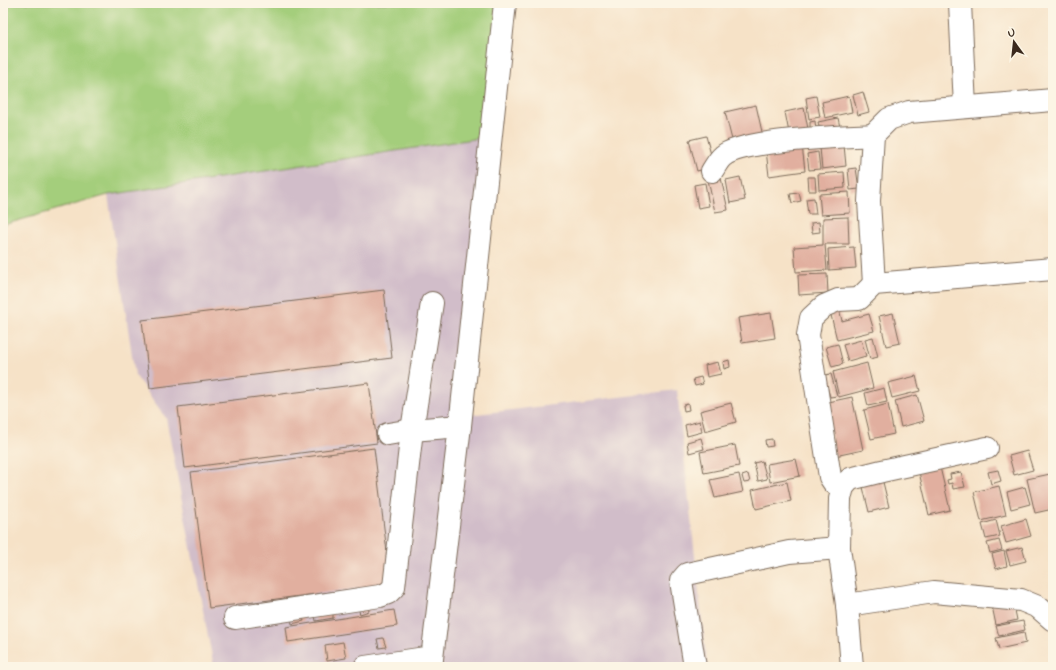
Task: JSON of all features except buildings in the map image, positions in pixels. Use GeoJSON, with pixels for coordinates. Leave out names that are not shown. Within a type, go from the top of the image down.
{"type":"FeatureCollection","features":[{"type":"Feature","properties":{"kind":"street"},"geometry":{"type":"LineString","coordinates":[[365,667],[432,662],[460,426],[505,3]]}},
{"type":"Feature","properties":{"kind":"street"},"geometry":{"type":"LineString","coordinates":[[960,3],[965,107]]}},
{"type":"Feature","properties":{"kind":"street"},"geometry":{"type":"LineString","coordinates":[[712,171],[723,156],[741,148],[775,142],[873,135],[889,119],[909,112],[1053,100]]}},
{"type":"Feature","properties":{"kind":"street"},"geometry":{"type":"LineString","coordinates":[[873,135],[869,201],[874,284]]}},
{"type":"Feature","properties":{"kind":"street"},"geometry":{"type":"LineString","coordinates":[[842,487],[834,483],[830,477],[808,335],[811,318],[824,306],[838,300],[859,299],[874,284],[1053,269]]}},
{"type":"Feature","properties":{"kind":"street"},"geometry":{"type":"LineString","coordinates":[[235,618],[380,596],[388,593],[394,587],[412,430],[432,303]]}},
{"type":"Feature","properties":{"kind":"street"},"geometry":{"type":"LineString","coordinates":[[388,434],[412,430],[460,426]]}},
{"type":"Feature","properties":{"kind":"street"},"geometry":{"type":"LineString","coordinates":[[852,667],[847,605],[839,548],[840,499],[842,487],[850,479],[987,448]]}},
{"type":"Feature","properties":{"kind":"street"},"geometry":{"type":"LineString","coordinates":[[695,667],[681,581],[688,574],[789,552],[839,548]]}},
{"type":"Feature","properties":{"kind":"street"},"geometry":{"type":"LineString","coordinates":[[847,605],[934,592],[1021,600],[1038,607],[1053,620]]}},
{"type":"Feature","properties":{"kind":"shaded area"},"geometry":{"type":"Polygon","coordinates":[[[493,136],[461,416],[677,390],[707,667],[214,667],[166,418],[135,375],[108,195],[493,136]]]}},
{"type":"Feature","properties":{"kind":"green space"},"geometry":{"type":"Polygon","coordinates":[[[3,3],[506,3],[493,136],[108,195],[3,225],[3,3]]]}}]}
